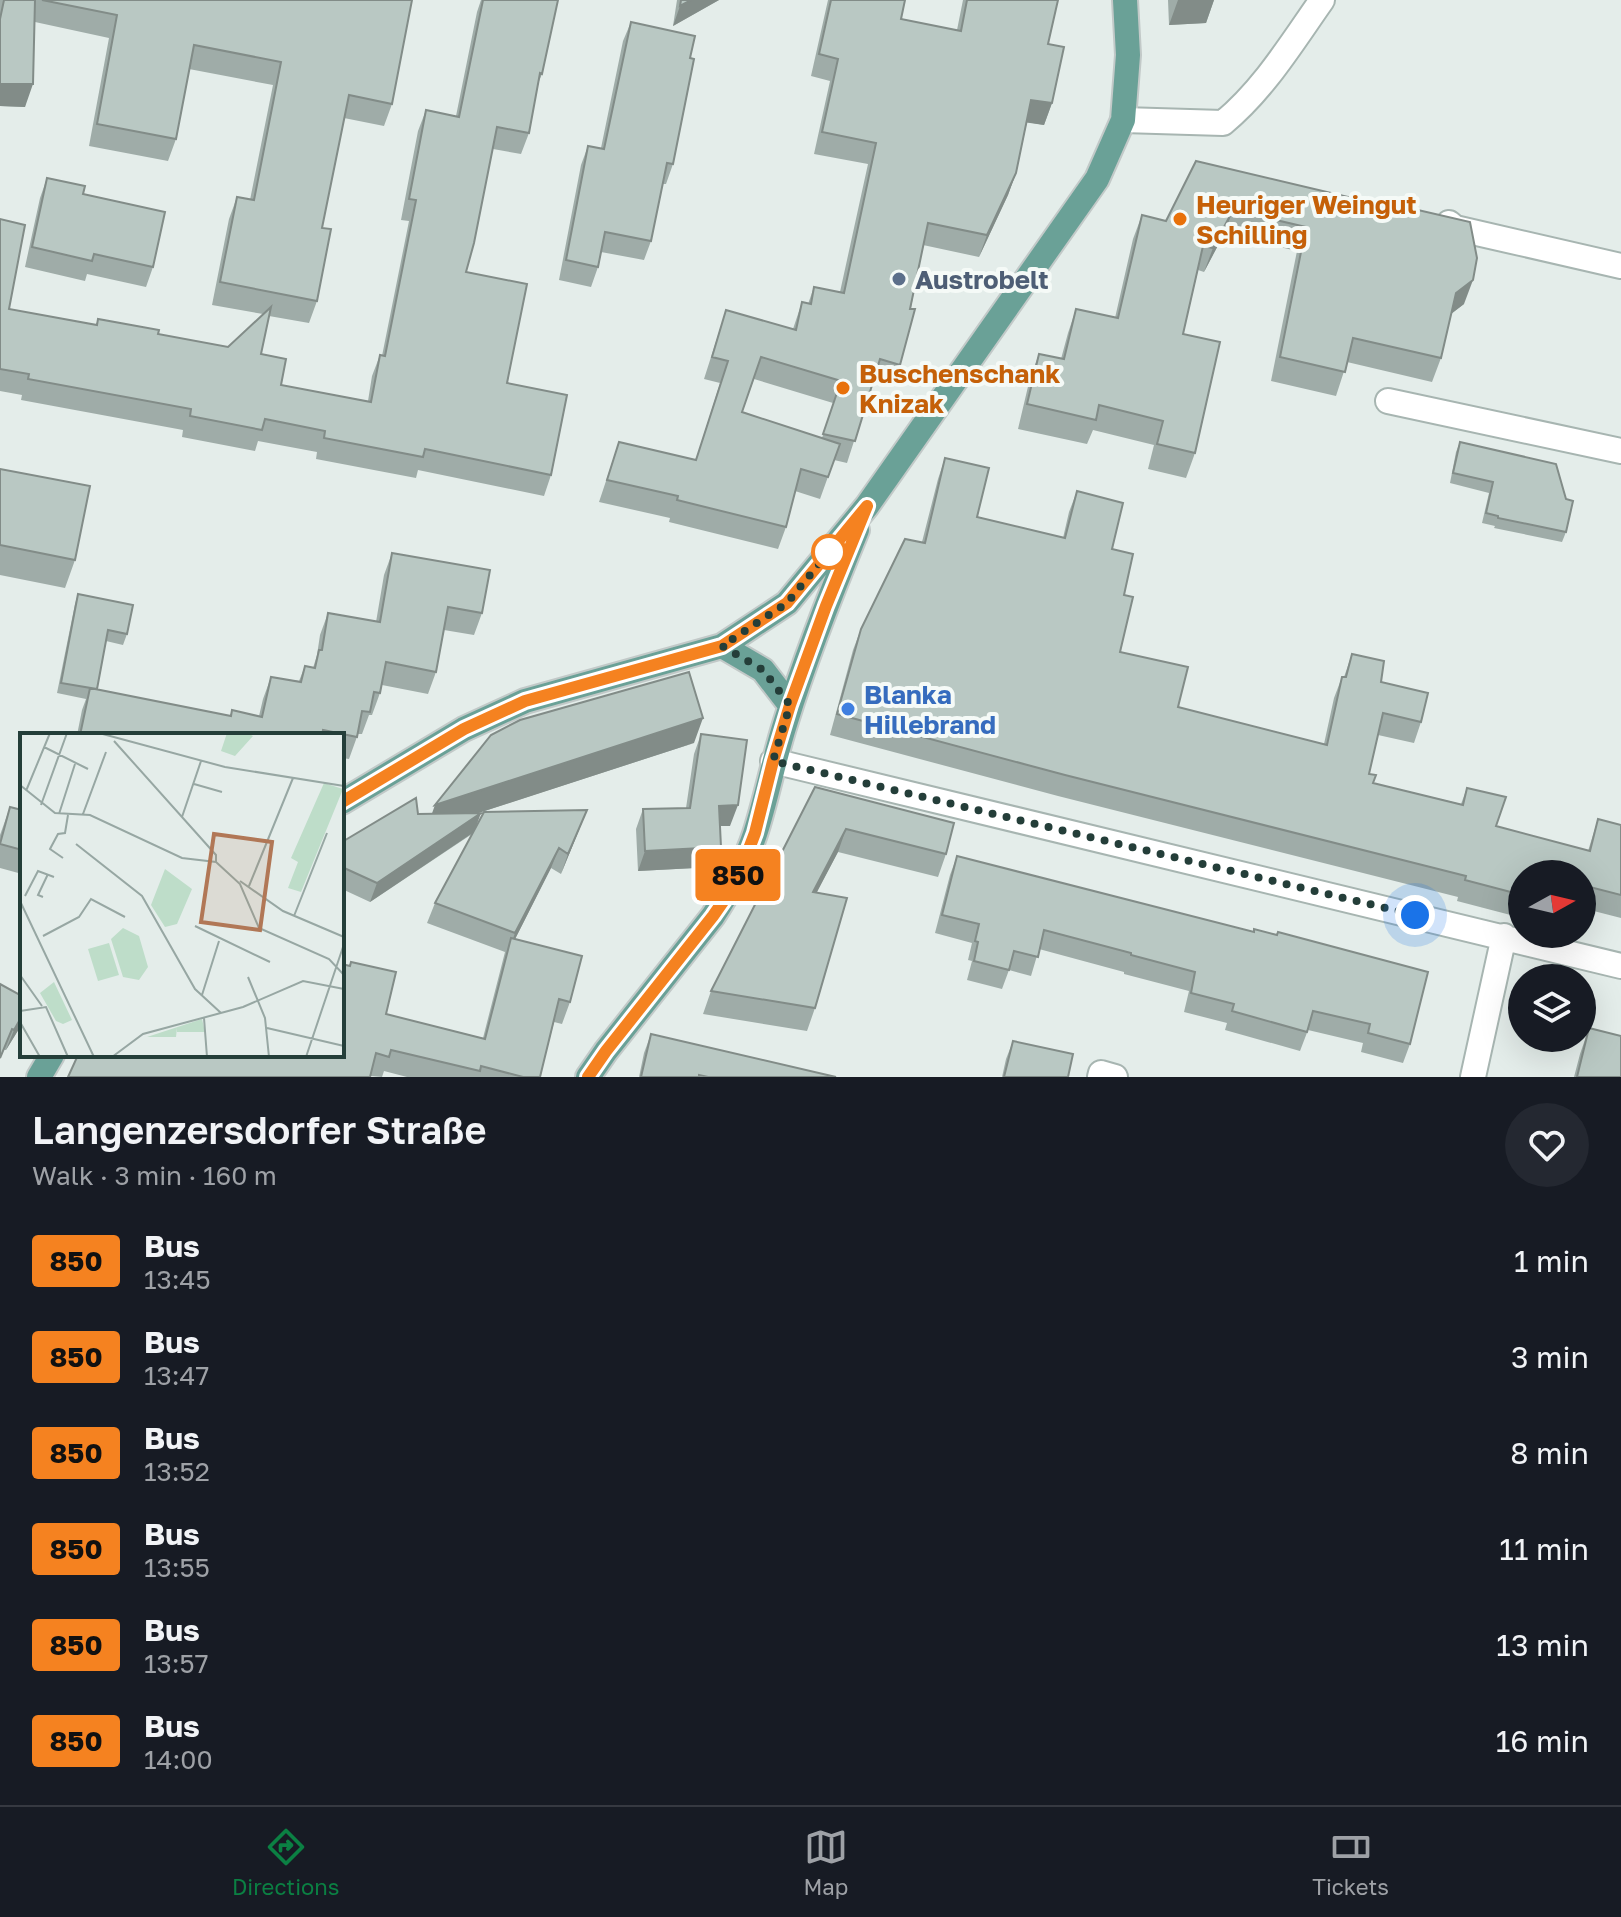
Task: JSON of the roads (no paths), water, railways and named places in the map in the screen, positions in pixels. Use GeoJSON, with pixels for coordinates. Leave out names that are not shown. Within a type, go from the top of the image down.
{"type":"FeatureCollection","features":[{"type":"Feature","properties":{"kind":"main road"},"geometry":{"type":"LineString","coordinates":[[344,801],[464,729],[525,701],[722,646],[787,603],[867,506],[1097,179],[1123,120],[1128,55],[1125,0]]}},
{"type":"Feature","properties":{"kind":"main road"},"geometry":{"type":"LineString","coordinates":[[588,1077],[729,893],[755,833],[790,705],[867,506]]}},
{"type":"Feature","properties":{"kind":"main road"},"geometry":{"type":"LineString","coordinates":[[722,646],[763,670],[790,705]]}},
{"type":"Feature","properties":{"kind":"main road"},"geometry":{"type":"LineString","coordinates":[[39,1077],[51,1057]]}},
{"type":"Feature","properties":{"kind":"street"},"geometry":{"type":"LineString","coordinates":[[1123,120],[1223,123],[1245,105],[1264,83],[1322,0]]}},
{"type":"Feature","properties":{"kind":"street"},"geometry":{"type":"LineString","coordinates":[[1449,223],[1455,228],[1621,266]]}},
{"type":"Feature","properties":{"kind":"street"},"geometry":{"type":"LineString","coordinates":[[1388,401],[1621,451]]}},
{"type":"Feature","properties":{"kind":"street"},"geometry":{"type":"LineString","coordinates":[[773,761],[1621,966]]}},
{"type":"Feature","properties":{"kind":"street"},"geometry":{"type":"LineString","coordinates":[[1473,1077],[1504,936]]}},
{"type":"Feature","properties":{"kind":"street"},"geometry":{"type":"LineString","coordinates":[[1100,1077],[1101,1073],[1115,1077]]}},
{"type":"Feature","properties":{"kind":"place","name":"Heuriger Weingut Schilling"},"geometry":{"type":"Point","coordinates":[1180,219]}},
{"type":"Feature","properties":{"kind":"place","name":"Austrobelt"},"geometry":{"type":"Point","coordinates":[899,279]}},
{"type":"Feature","properties":{"kind":"place","name":"Buschenschank Knizak"},"geometry":{"type":"Point","coordinates":[843,388]}},
{"type":"Feature","properties":{"kind":"place","name":"Blanka Hillebrand"},"geometry":{"type":"Point","coordinates":[848,709]}}]}
